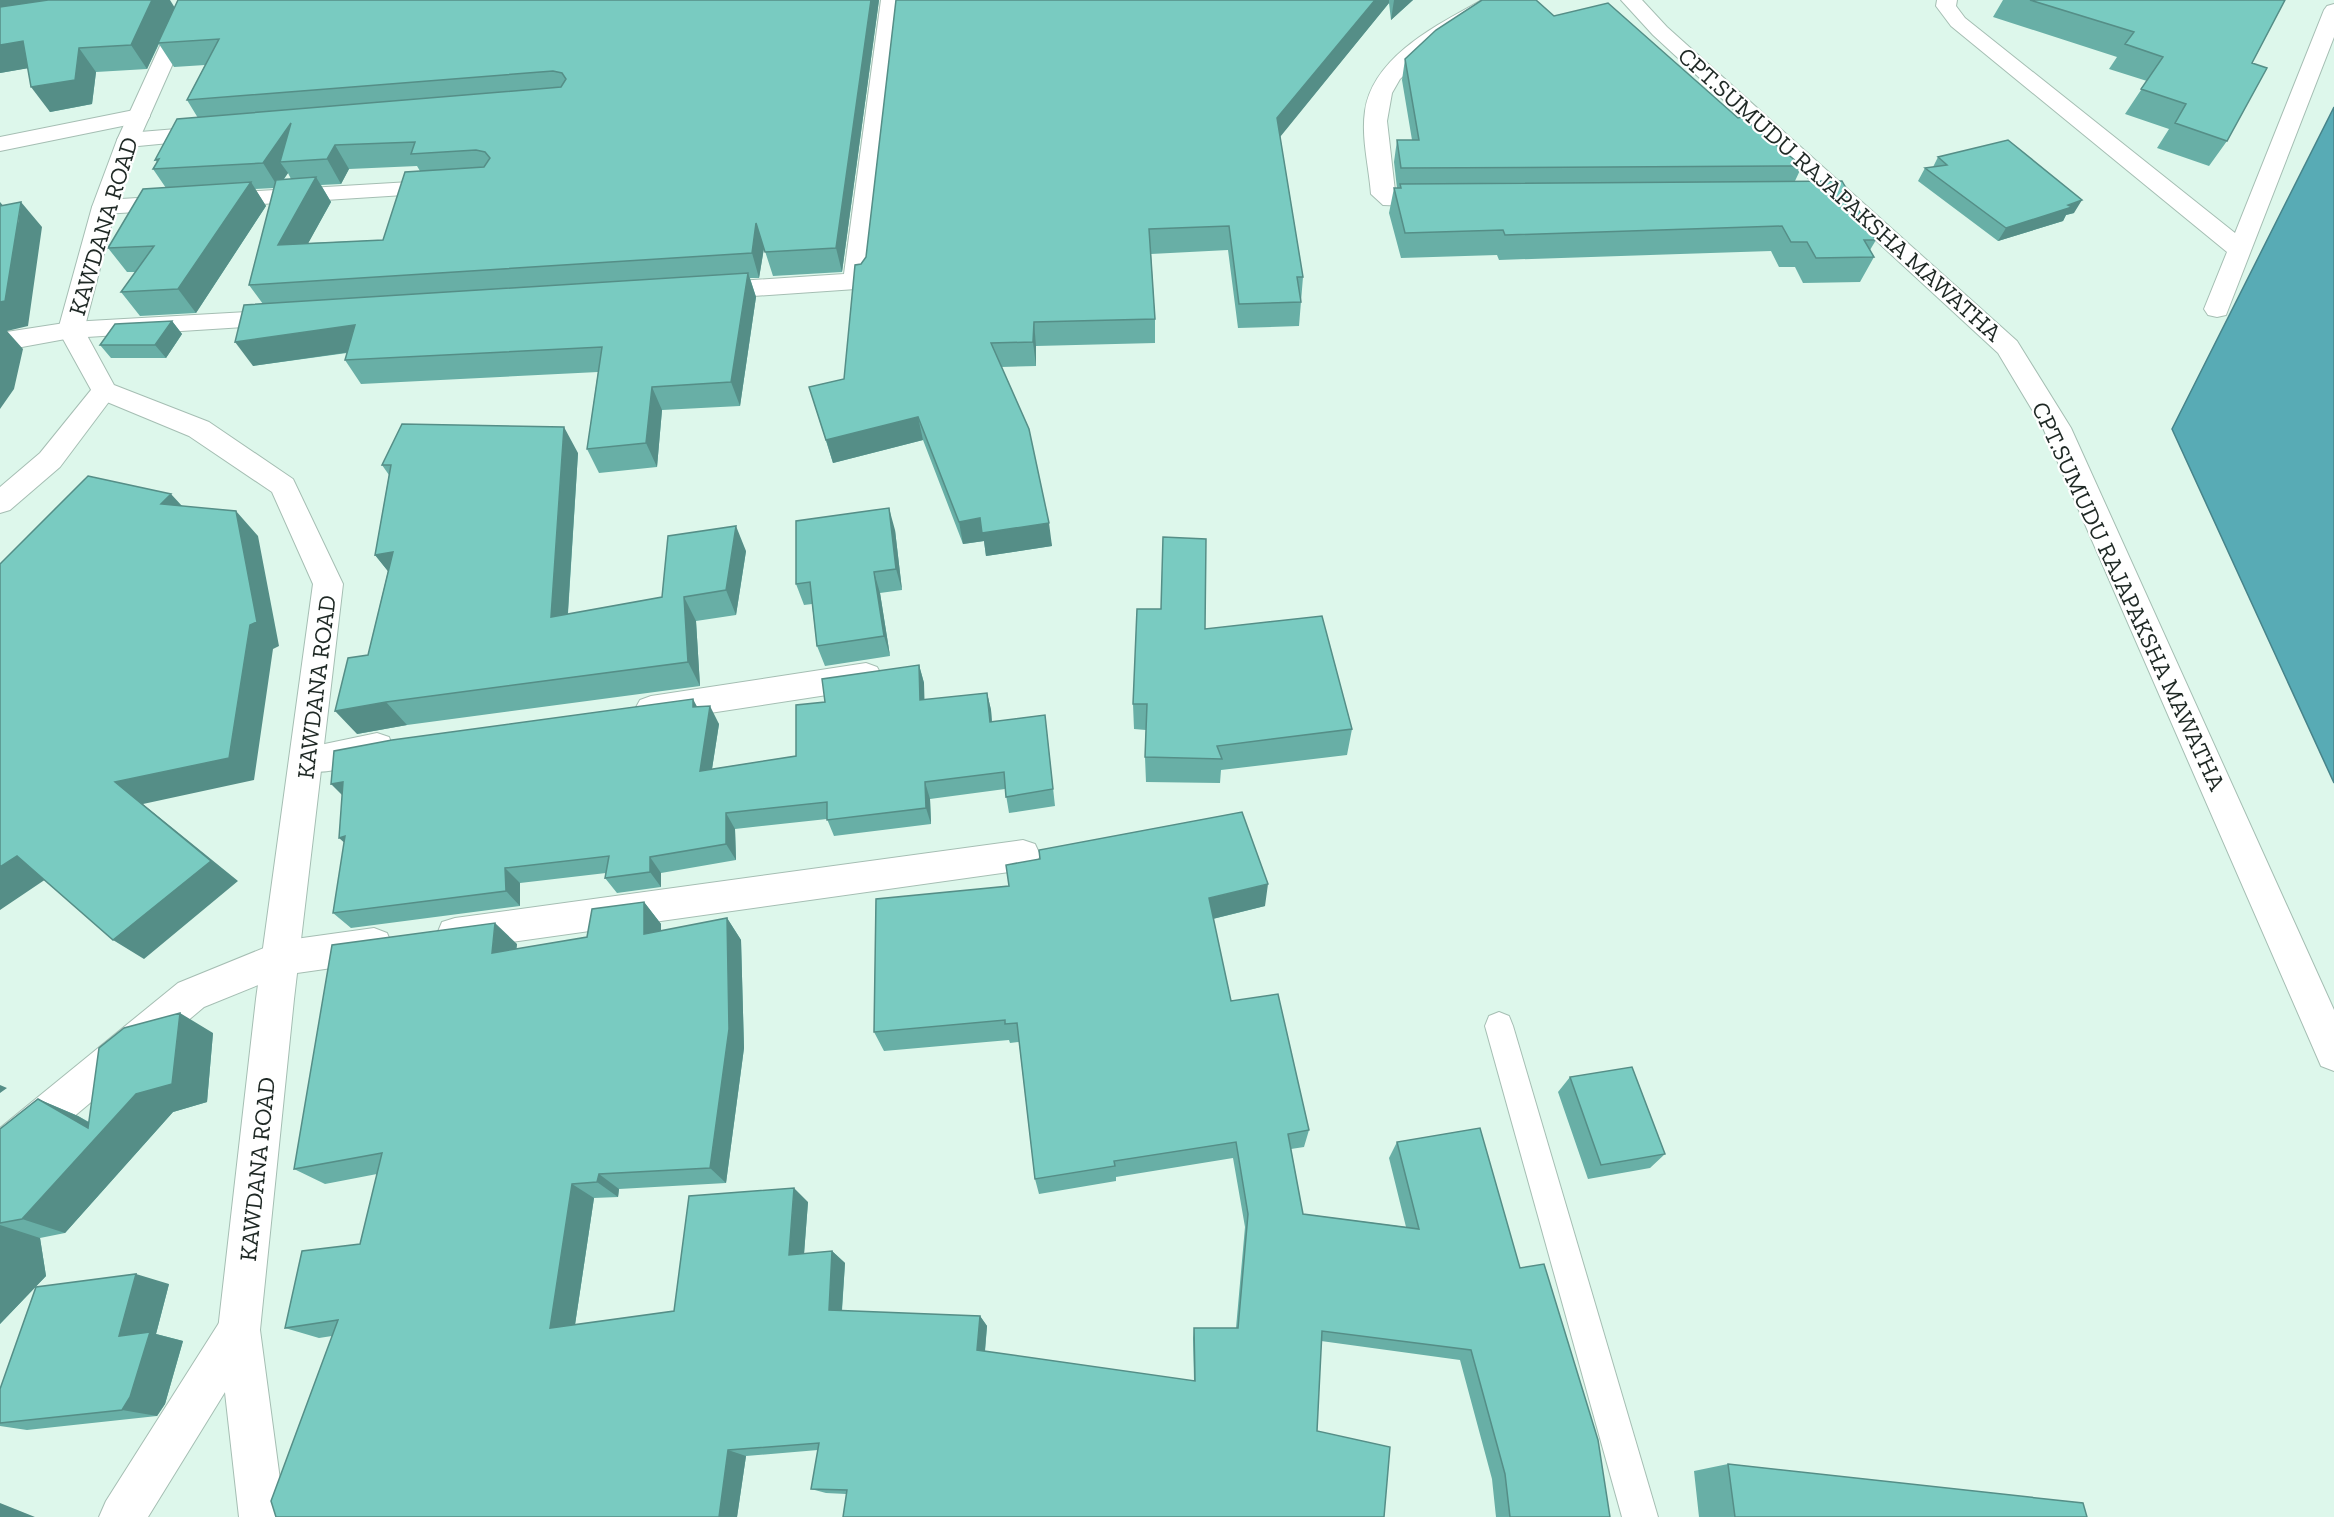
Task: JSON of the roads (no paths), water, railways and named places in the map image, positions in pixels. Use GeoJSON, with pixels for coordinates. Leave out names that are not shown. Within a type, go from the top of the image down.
{"type":"FeatureCollection","features":[{"type":"Feature","properties":{"kind":"street","name":"KAWDANA ROAD"},"geometry":{"type":"LineString","coordinates":[[191,0],[134,128],[104,207],[71,330],[104,391],[199,429],[283,486],[328,584],[308,760],[281,958],[239,1330],[262,1517]]}},
{"type":"Feature","properties":{"kind":"street"},"geometry":{"type":"LineString","coordinates":[[692,292],[856,281],[891,0]]}},
{"type":"Feature","properties":{"kind":"street"},"geometry":{"type":"LineString","coordinates":[[1456,200],[1386,198],[1383,194],[1376,110],[1389,77],[1441,32],[1497,0]]}},
{"type":"Feature","properties":{"kind":"street","name":"CPT.SUMUDU RAJAPAKSHA MAWATHA"},"geometry":{"type":"LineString","coordinates":[[1631,0],[1660,31],[2008,347],[2057,428],[2334,1053]]}},
{"type":"Feature","properties":{"kind":"street"},"geometry":{"type":"LineString","coordinates":[[1947,0],[1946,6],[1958,22],[2240,250]]}},
{"type":"Feature","properties":{"kind":"street"},"geometry":{"type":"LineString","coordinates":[[2217,309],[2334,10]]}},
{"type":"Feature","properties":{"kind":"street"},"geometry":{"type":"LineString","coordinates":[[0,144],[134,128],[234,131]]}},
{"type":"Feature","properties":{"kind":"street"},"geometry":{"type":"LineString","coordinates":[[104,207],[465,186]]}},
{"type":"Feature","properties":{"kind":"street"},"geometry":{"type":"LineString","coordinates":[[1808,197],[1843,197]]}},
{"type":"Feature","properties":{"kind":"street"},"geometry":{"type":"LineString","coordinates":[[0,342],[71,330],[305,317]]}},
{"type":"Feature","properties":{"kind":"street"},"geometry":{"type":"LineString","coordinates":[[0,503],[50,460],[104,391]]}},
{"type":"Feature","properties":{"kind":"street"},"geometry":{"type":"LineString","coordinates":[[621,713],[894,671]]}},
{"type":"Feature","properties":{"kind":"street"},"geometry":{"type":"LineString","coordinates":[[308,760],[407,741]]}},
{"type":"Feature","properties":{"kind":"street"},"geometry":{"type":"LineString","coordinates":[[0,1153],[191,995],[281,958],[1023,855]]}},
{"type":"Feature","properties":{"kind":"street"},"geometry":{"type":"LineString","coordinates":[[122,1517],[239,1330]]}},
{"type":"Feature","properties":{"kind":"lane"},"geometry":{"type":"LineString","coordinates":[[1499,1026],[1640,1517]]}},
{"type":"Feature","properties":{"kind":"water"},"geometry":{"type":"Polygon","coordinates":[[[2334,107],[2334,783],[2172,429],[2334,107]]]}}]}
